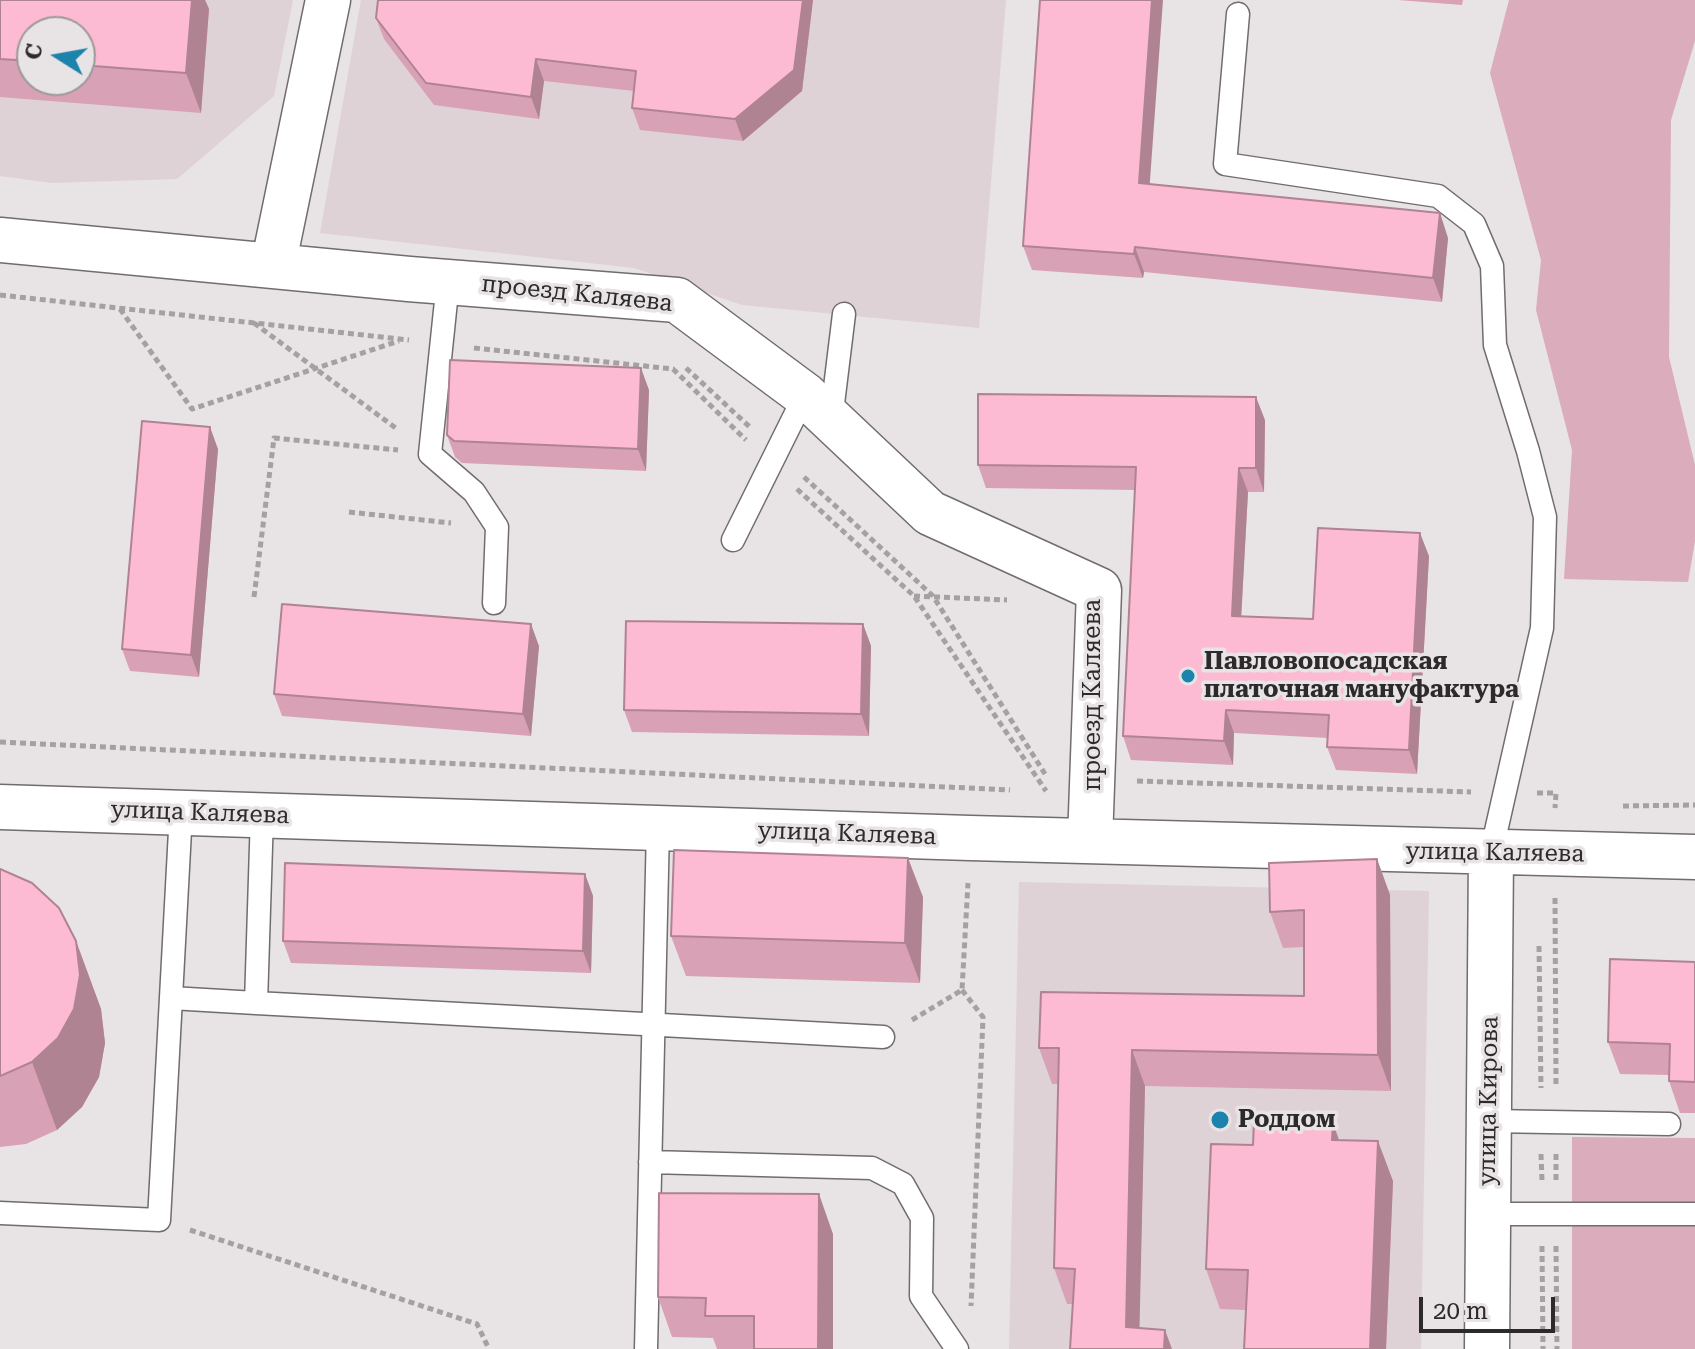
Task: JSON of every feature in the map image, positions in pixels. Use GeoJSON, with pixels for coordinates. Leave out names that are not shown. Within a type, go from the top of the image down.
{"type":"FeatureCollection","features":[{"type":"Feature","properties":{"kind":"street"},"geometry":{"type":"LineString","coordinates":[[273,266],[328,0]]}},
{"type":"Feature","properties":{"kind":"street","name":"проезд Каляева"},"geometry":{"type":"LineString","coordinates":[[0,240],[677,300],[818,408],[930,513],[1099,590],[1090,841]]}},
{"type":"Feature","properties":{"kind":"street","name":"улица Каляева"},"geometry":{"type":"LineString","coordinates":[[0,807],[1695,857]]}},
{"type":"Feature","properties":{"kind":"street","name":"улица Кирова"},"geometry":{"type":"LineString","coordinates":[[1487,1349],[1491,853]]}},
{"type":"Feature","properties":{"kind":"lane"},"geometry":{"type":"LineString","coordinates":[[1238,14],[1225,164],[1438,196],[1474,224],[1492,266],[1495,345],[1545,517],[1542,628],[1491,853]]}},
{"type":"Feature","properties":{"kind":"lane"},"geometry":{"type":"LineString","coordinates":[[448,282],[430,454],[474,492],[497,527],[494,603]]}},
{"type":"Feature","properties":{"kind":"lane"},"geometry":{"type":"LineString","coordinates":[[733,540],[774,458],[818,408],[844,314]]}},
{"type":"Feature","properties":{"kind":"lane"},"geometry":{"type":"LineString","coordinates":[[0,1213],[159,1220],[181,812]]}},
{"type":"Feature","properties":{"kind":"lane"},"geometry":{"type":"LineString","coordinates":[[256,1003],[262,815]]}},
{"type":"Feature","properties":{"kind":"lane"},"geometry":{"type":"LineString","coordinates":[[646,1349],[658,827]]}},
{"type":"Feature","properties":{"kind":"lane"},"geometry":{"type":"LineString","coordinates":[[171,998],[883,1037]]}},
{"type":"Feature","properties":{"kind":"lane"},"geometry":{"type":"LineString","coordinates":[[1489,1121],[1669,1124]]}},
{"type":"Feature","properties":{"kind":"lane"},"geometry":{"type":"LineString","coordinates":[[650,1162],[872,1168],[903,1184],[922,1218],[921,1296],[957,1349]]}},
{"type":"Feature","properties":{"kind":"lane"},"geometry":{"type":"LineString","coordinates":[[1488,1214],[1695,1214]]}},
{"type":"Feature","properties":{"kind":"path"},"geometry":{"type":"LineString","coordinates":[[0,295],[403,339],[192,409],[120,309]]}},
{"type":"Feature","properties":{"kind":"path"},"geometry":{"type":"LineString","coordinates":[[254,323],[430,454]]}},
{"type":"Feature","properties":{"kind":"path"},"geometry":{"type":"LineString","coordinates":[[442,344],[673,369],[933,596],[1046,776],[1556,793],[1557,1349]]}},
{"type":"Feature","properties":{"kind":"path"},"geometry":{"type":"LineString","coordinates":[[685,367],[831,522],[914,596],[1047,792],[1031,791]]}},
{"type":"Feature","properties":{"kind":"path"},"geometry":{"type":"LineString","coordinates":[[254,597],[274,438],[430,454]]}},
{"type":"Feature","properties":{"kind":"path"},"geometry":{"type":"LineString","coordinates":[[349,512],[497,527]]}},
{"type":"Feature","properties":{"kind":"path"},"geometry":{"type":"LineString","coordinates":[[914,596],[1021,600]]}},
{"type":"Feature","properties":{"kind":"path"},"geometry":{"type":"LineString","coordinates":[[0,742],[1015,790]]}},
{"type":"Feature","properties":{"kind":"path"},"geometry":{"type":"LineString","coordinates":[[970,838],[962,990],[983,1017],[970,1317]]}},
{"type":"Feature","properties":{"kind":"path"},"geometry":{"type":"LineString","coordinates":[[883,1037],[962,990]]}},
{"type":"Feature","properties":{"kind":"path"},"geometry":{"type":"LineString","coordinates":[[159,1220],[477,1324],[489,1349]]}},
{"type":"Feature","properties":{"kind":"shaded area"},"geometry":{"type":"Polygon","coordinates":[[[0,0],[293,0],[274,96],[177,179],[52,183],[0,176],[0,0]]]}},
{"type":"Feature","properties":{"kind":"shaded area"},"geometry":{"type":"Polygon","coordinates":[[[361,0],[1006,0],[979,328],[742,305],[634,268],[320,233],[361,0]]]}},
{"type":"Feature","properties":{"kind":"shaded area"},"geometry":{"type":"Polygon","coordinates":[[[1509,0],[1695,0],[1695,41],[1671,120],[1669,357],[1695,465],[1695,541],[1688,582],[1564,579],[1572,450],[1536,310],[1541,260],[1490,73],[1509,0]]]}},
{"type":"Feature","properties":{"kind":"shaded area","name":"Роддом"},"geometry":{"type":"Polygon","coordinates":[[[1019,882],[1429,891],[1421,1349],[1009,1349],[1019,882]]]}},
{"type":"Feature","properties":{"kind":"shaded area"},"geometry":{"type":"Polygon","coordinates":[[[1572,1137],[1695,1138],[1695,1349],[1572,1349],[1572,1137]]]}},
{"type":"Feature","properties":{"kind":"building"},"geometry":{"type":"Polygon","coordinates":[[[0,0],[192,0],[186,73],[96,66],[96,16],[16,16],[16,60],[0,59],[0,0]]]}},
{"type":"Feature","properties":{"kind":"building"},"geometry":{"type":"Polygon","coordinates":[[[378,0],[803,0],[794,70],[735,119],[632,108],[636,71],[536,59],[531,97],[426,83],[376,18],[378,0]]]}},
{"type":"Feature","properties":{"kind":"building"},"geometry":{"type":"Polygon","coordinates":[[[1040,0],[1152,0],[1139,183],[1440,213],[1433,278],[1135,247],[1134,254],[1023,246],[1040,0]]]}},
{"type":"Feature","properties":{"kind":"building"},"geometry":{"type":"Polygon","coordinates":[[[450,360],[641,368],[638,449],[454,441],[447,435],[450,360]]]}},
{"type":"Feature","properties":{"kind":"building"},"geometry":{"type":"Polygon","coordinates":[[[978,394],[1256,397],[1256,468],[1239,468],[1232,616],[1313,619],[1318,528],[1420,533],[1409,750],[1327,747],[1329,715],[1226,710],[1224,741],[1123,736],[1136,467],[978,465],[978,394]]]}},
{"type":"Feature","properties":{"kind":"building"},"geometry":{"type":"Polygon","coordinates":[[[142,421],[210,427],[191,655],[122,649],[142,421]]]}},
{"type":"Feature","properties":{"kind":"building"},"geometry":{"type":"Polygon","coordinates":[[[282,604],[531,624],[523,714],[274,694],[282,604]]]}},
{"type":"Feature","properties":{"kind":"building"},"geometry":{"type":"Polygon","coordinates":[[[626,621],[863,624],[861,714],[624,710],[626,621]]]}},
{"type":"Feature","properties":{"kind":"building"},"geometry":{"type":"Polygon","coordinates":[[[674,850],[908,858],[905,943],[671,936],[674,850]]]}},
{"type":"Feature","properties":{"kind":"building"},"geometry":{"type":"Polygon","coordinates":[[[1377,859],[1378,1055],[1132,1050],[1126,1327],[1165,1330],[1164,1349],[1070,1349],[1075,1269],[1054,1268],[1059,1048],[1039,1048],[1041,992],[1304,996],[1304,910],[1270,912],[1269,863],[1377,859]]]}},
{"type":"Feature","properties":{"kind":"building"},"geometry":{"type":"Polygon","coordinates":[[[285,863],[585,874],[583,951],[283,941],[285,863]]]}},
{"type":"Feature","properties":{"kind":"building"},"geometry":{"type":"Polygon","coordinates":[[[0,869],[32,883],[59,908],[76,941],[80,975],[74,1009],[58,1038],[32,1062],[0,1076],[0,869]]]}},
{"type":"Feature","properties":{"kind":"building"},"geometry":{"type":"Polygon","coordinates":[[[1610,959],[1695,962],[1695,1082],[1669,1081],[1670,1044],[1608,1042],[1610,959]]]}},
{"type":"Feature","properties":{"kind":"building"},"geometry":{"type":"Polygon","coordinates":[[[1254,1120],[1333,1123],[1332,1140],[1378,1141],[1370,1349],[1244,1349],[1248,1270],[1206,1269],[1211,1144],[1253,1145],[1254,1120]]]}},
{"type":"Feature","properties":{"kind":"building"},"geometry":{"type":"Polygon","coordinates":[[[659,1193],[819,1194],[818,1349],[754,1349],[754,1316],[705,1316],[706,1298],[658,1297],[659,1193]]]}},
{"type":"Feature","properties":{"kind":"place","name":"Павловопосадская платочная мануфактура"},"geometry":{"type":"Point","coordinates":[1188,676]}},
{"type":"Feature","properties":{"kind":"place","name":"Роддом"},"geometry":{"type":"Point","coordinates":[1220,1120]}}]}
